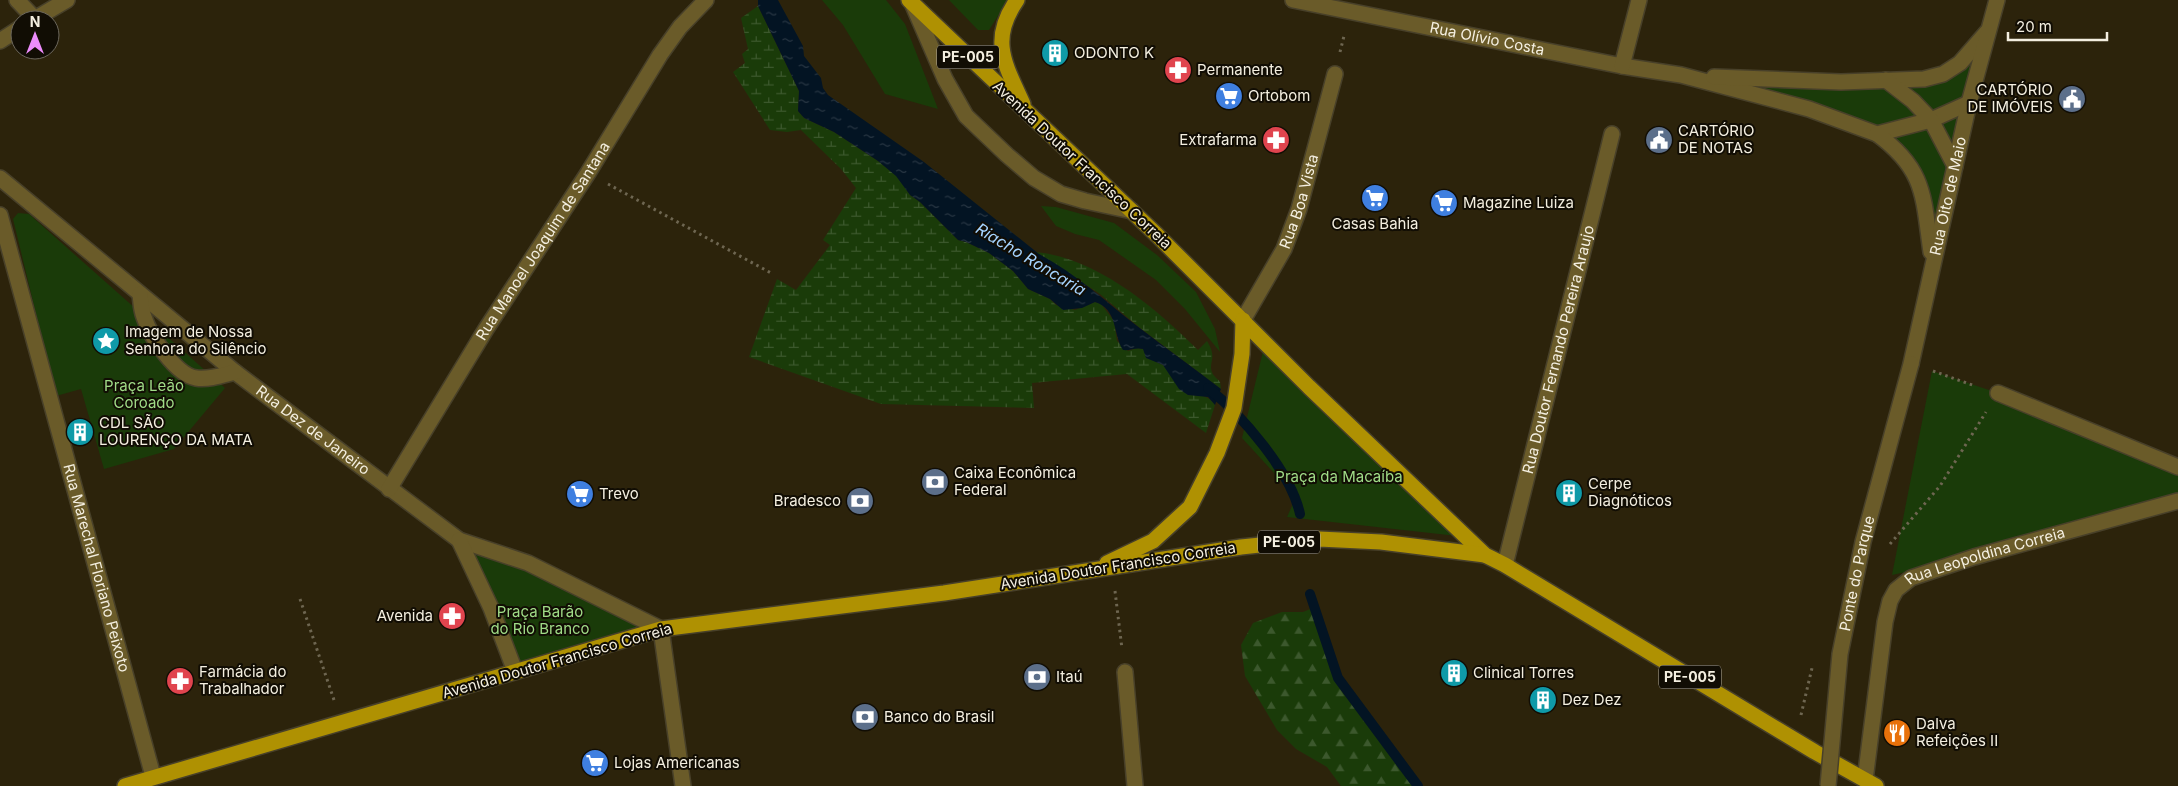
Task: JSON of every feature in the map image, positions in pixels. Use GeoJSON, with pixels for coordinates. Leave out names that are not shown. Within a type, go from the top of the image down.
{"type":"FeatureCollection","features":[{"type":"Feature","properties":{"kind":"main road"},"geometry":{"type":"LineString","coordinates":[[1017,0],[1003,24],[1002,45],[1006,66],[1026,110]]}},
{"type":"Feature","properties":{"kind":"main road","name":"Avenida Doutor Francisco Correia"},"geometry":{"type":"LineString","coordinates":[[910,2],[1132,211],[1243,320],[1308,388],[1485,555]]}},
{"type":"Feature","properties":{"kind":"main road"},"geometry":{"type":"LineString","coordinates":[[1094,570],[1153,541],[1190,507],[1217,453],[1234,408],[1239,376],[1243,320]]}},
{"type":"Feature","properties":{"kind":"main road","name":"Avenida Doutor Francisco Correia"},"geometry":{"type":"LineString","coordinates":[[125,786],[153,776],[661,630],[944,593],[1241,547],[1319,539],[1381,542],[1485,555]]}},
{"type":"Feature","properties":{"kind":"main road","name":"PE-005"},"geometry":{"type":"LineString","coordinates":[[1485,555],[1505,565],[1795,740],[1870,783]]}},
{"type":"Feature","properties":{"kind":"street"},"geometry":{"type":"LineString","coordinates":[[17,0],[26,10]]}},
{"type":"Feature","properties":{"kind":"street"},"geometry":{"type":"LineString","coordinates":[[50,10],[67,0]]}},
{"type":"Feature","properties":{"kind":"street","name":"Rua Manoel Joaquim de Santana"},"geometry":{"type":"LineString","coordinates":[[389,489],[486,329],[588,173],[660,55],[680,27],[706,0]]}},
{"type":"Feature","properties":{"kind":"street","name":"Rua Olívio Costa"},"geometry":{"type":"LineString","coordinates":[[1293,0],[1351,6],[1622,66],[1682,75],[1841,82],[1924,79],[1943,74],[1960,63],[1990,28]]}},
{"type":"Feature","properties":{"kind":"street"},"geometry":{"type":"LineString","coordinates":[[1622,66],[1639,0]]}},
{"type":"Feature","properties":{"kind":"street","name":"Rua Oito de Maio"},"geometry":{"type":"LineString","coordinates":[[1911,364],[1932,261],[1969,103],[1997,0]]}},
{"type":"Feature","properties":{"kind":"street","name":"PE-005"},"geometry":{"type":"LineString","coordinates":[[910,2],[945,79],[966,116],[1006,155],[1034,178],[1061,194],[1085,202],[1132,211]]}},
{"type":"Feature","properties":{"kind":"street","name":"Rua Boa Vista"},"geometry":{"type":"LineString","coordinates":[[1243,320],[1284,249],[1299,209],[1335,74]]}},
{"type":"Feature","properties":{"kind":"street","name":"Rua Olívio Costa"},"geometry":{"type":"LineString","coordinates":[[1682,75],[1809,109],[1877,134],[1896,148],[1911,166],[1921,187],[1932,261]]}},
{"type":"Feature","properties":{"kind":"street"},"geometry":{"type":"LineString","coordinates":[[1886,80],[1913,101],[1931,120],[1955,166]]}},
{"type":"Feature","properties":{"kind":"street"},"geometry":{"type":"LineString","coordinates":[[1877,134],[1931,120],[1969,103]]}},
{"type":"Feature","properties":{"kind":"street","name":"Rua Doutor Fernando Pereira Araujo"},"geometry":{"type":"LineString","coordinates":[[1505,565],[1612,134]]}},
{"type":"Feature","properties":{"kind":"street","name":"Rua Dez de Janeiro"},"geometry":{"type":"LineString","coordinates":[[0,178],[235,372],[459,540],[528,563],[661,630]]}},
{"type":"Feature","properties":{"kind":"street","name":"Rua Marechal Floriano Peixoto"},"geometry":{"type":"LineString","coordinates":[[0,215],[153,776]]}},
{"type":"Feature","properties":{"kind":"street"},"geometry":{"type":"LineString","coordinates":[[140,294],[143,316],[148,328],[156,344],[174,365],[195,378],[213,378],[235,372]]}},
{"type":"Feature","properties":{"kind":"street","name":"Ponte do Parque"},"geometry":{"type":"LineString","coordinates":[[1828,786],[1840,654],[1863,542],[1911,364]]}},
{"type":"Feature","properties":{"kind":"street"},"geometry":{"type":"LineString","coordinates":[[1998,394],[2178,467]]}},
{"type":"Feature","properties":{"kind":"street","name":"Rua Leopoldina Correia"},"geometry":{"type":"LineString","coordinates":[[1870,783],[1885,622],[1890,601],[1896,590],[1911,578],[1974,557],[2178,501]]}},
{"type":"Feature","properties":{"kind":"street"},"geometry":{"type":"LineString","coordinates":[[459,540],[491,608],[515,671]]}},
{"type":"Feature","properties":{"kind":"street"},"geometry":{"type":"LineString","coordinates":[[661,630],[683,786]]}},
{"type":"Feature","properties":{"kind":"street"},"geometry":{"type":"LineString","coordinates":[[1125,672],[1135,786]]}},
{"type":"Feature","properties":{"kind":"path"},"geometry":{"type":"LineString","coordinates":[[1335,74],[1351,6]]}},
{"type":"Feature","properties":{"kind":"path"},"geometry":{"type":"LineString","coordinates":[[588,173],[771,273]]}},
{"type":"Feature","properties":{"kind":"path"},"geometry":{"type":"LineString","coordinates":[[1883,551],[1940,486],[1998,394],[1911,364]]}},
{"type":"Feature","properties":{"kind":"path"},"geometry":{"type":"LineString","coordinates":[[1112,568],[1125,672]]}},
{"type":"Feature","properties":{"kind":"path"},"geometry":{"type":"LineString","coordinates":[[300,599],[342,722]]}},
{"type":"Feature","properties":{"kind":"path"},"geometry":{"type":"LineString","coordinates":[[1795,740],[1814,659]]}},
{"type":"Feature","properties":{"kind":"green space"},"geometry":{"type":"Polygon","coordinates":[[[822,0],[886,0],[905,24],[938,109],[885,94],[843,25],[822,0]]]}},
{"type":"Feature","properties":{"kind":"green space"},"geometry":{"type":"Polygon","coordinates":[[[949,0],[1008,0],[989,30],[978,30],[949,0]]]}},
{"type":"Feature","properties":{"kind":"green space"},"geometry":{"type":"Polygon","coordinates":[[[758,6],[799,91],[798,111],[804,118],[834,132],[878,161],[897,176],[910,195],[920,202],[958,240],[989,253],[1013,271],[1028,289],[1050,299],[1056,305],[1075,310],[1095,302],[1101,304],[1114,321],[1117,341],[1128,351],[1137,348],[1143,349],[1156,362],[1163,365],[1188,395],[1203,396],[1213,402],[1215,405],[1206,433],[1127,374],[1032,383],[1034,408],[881,404],[749,357],[777,279],[796,290],[830,245],[823,240],[856,188],[841,169],[801,130],[787,132],[770,130],[733,72],[745,63],[742,54],[748,49],[741,18],[758,6]]]}},
{"type":"Feature","properties":{"kind":"green space"},"geometry":{"type":"Polygon","coordinates":[[[1990,29],[1932,261],[1921,187],[1877,134],[1681,75],[1943,74],[1990,29]]]}},
{"type":"Feature","properties":{"kind":"green space"},"geometry":{"type":"Polygon","coordinates":[[[1041,206],[1056,207],[1114,223],[1157,255],[1196,292],[1215,329],[1220,352],[1185,309],[1156,280],[1099,240],[1075,234],[1056,226],[1041,206]]]}},
{"type":"Feature","properties":{"kind":"green space","name":"Praça Leão Coroado"},"geometry":{"type":"Polygon","coordinates":[[[18,213],[29,214],[225,388],[174,449],[104,469],[81,389],[56,396],[13,219],[18,213]]]}},
{"type":"Feature","properties":{"kind":"green space"},"geometry":{"type":"Polygon","coordinates":[[[1036,252],[1059,256],[1103,275],[1144,302],[1198,350],[1207,341],[1212,352],[1212,372],[1220,382],[1221,389],[1140,328],[1100,294],[1036,252]]]}},
{"type":"Feature","properties":{"kind":"green space","name":"Praça da Macaíba"},"geometry":{"type":"Polygon","coordinates":[[[1265,343],[1466,537],[1287,517],[1296,497],[1242,438],[1265,343]]]}},
{"type":"Feature","properties":{"kind":"green space"},"geometry":{"type":"Polygon","coordinates":[[[1932,371],[1998,393],[2178,467],[2178,501],[1974,557],[1892,575],[1932,371]]]}},
{"type":"Feature","properties":{"kind":"green space","name":"Praça Barão do Rio Branco"},"geometry":{"type":"Polygon","coordinates":[[[459,540],[661,629],[515,671],[459,540]]]}},
{"type":"Feature","properties":{"kind":"green space"},"geometry":{"type":"Polygon","coordinates":[[[1313,608],[1338,678],[1418,786],[1341,786],[1327,767],[1296,749],[1277,730],[1245,676],[1241,645],[1253,623],[1282,612],[1303,612],[1313,608]]]}},
{"type":"Feature","properties":{"kind":"water"},"geometry":{"type":"Polygon","coordinates":[[[758,0],[778,0],[803,46],[804,56],[821,78],[823,88],[828,95],[924,162],[1039,254],[1079,280],[1221,389],[1215,405],[1208,397],[1188,395],[1179,389],[1163,365],[1146,358],[1143,349],[1123,350],[1111,316],[1102,305],[1095,302],[1082,308],[1063,310],[1050,299],[1028,289],[1013,271],[989,253],[958,240],[920,202],[910,195],[896,176],[878,161],[834,132],[804,118],[798,111],[799,91],[758,6],[758,0]]]}},
{"type":"Feature","properties":{"kind":"waterway","name":"Riacho Roncaria"},"geometry":{"type":"LineString","coordinates":[[1208,388],[1235,413],[1263,445],[1287,480],[1300,514]]}},
{"type":"Feature","properties":{"kind":"waterway","name":"Riacho Roncaria"},"geometry":{"type":"LineString","coordinates":[[1310,594],[1338,678],[1418,786]]}},
{"type":"Feature","properties":{"kind":"place","name":"ODONTO K"},"geometry":{"type":"Point","coordinates":[1055,53]}},
{"type":"Feature","properties":{"kind":"place","name":"Permanente"},"geometry":{"type":"Point","coordinates":[1178,70]}},
{"type":"Feature","properties":{"kind":"place","name":"Ortobom"},"geometry":{"type":"Point","coordinates":[1229,96]}},
{"type":"Feature","properties":{"kind":"place","name":"CARTÓRIO DE IMÓVEIS"},"geometry":{"type":"Point","coordinates":[2072,99]}},
{"type":"Feature","properties":{"kind":"place","name":"Extrafarma"},"geometry":{"type":"Point","coordinates":[1276,140]}},
{"type":"Feature","properties":{"kind":"place","name":"CARTÓRIO DE NOTAS"},"geometry":{"type":"Point","coordinates":[1659,140]}},
{"type":"Feature","properties":{"kind":"place","name":"Casas Bahia"},"geometry":{"type":"Point","coordinates":[1375,198]}},
{"type":"Feature","properties":{"kind":"place","name":"Magazine Luiza"},"geometry":{"type":"Point","coordinates":[1444,203]}},
{"type":"Feature","properties":{"kind":"place","name":"Imagem de Nossa Senhora do Silêncio"},"geometry":{"type":"Point","coordinates":[106,341]}},
{"type":"Feature","properties":{"kind":"place","name":"CDL SÃO LOURENÇO DA MATA"},"geometry":{"type":"Point","coordinates":[80,432]}},
{"type":"Feature","properties":{"kind":"place","name":"Caixa Econômica Federal"},"geometry":{"type":"Point","coordinates":[935,482]}},
{"type":"Feature","properties":{"kind":"place","name":"Cerpe Diagnóticos"},"geometry":{"type":"Point","coordinates":[1569,493]}},
{"type":"Feature","properties":{"kind":"place","name":"Trevo"},"geometry":{"type":"Point","coordinates":[580,494]}},
{"type":"Feature","properties":{"kind":"place","name":"Bradesco"},"geometry":{"type":"Point","coordinates":[860,501]}},
{"type":"Feature","properties":{"kind":"place","name":"Avenida"},"geometry":{"type":"Point","coordinates":[452,616]}},
{"type":"Feature","properties":{"kind":"place","name":"Clinical Torres"},"geometry":{"type":"Point","coordinates":[1454,673]}},
{"type":"Feature","properties":{"kind":"place","name":"Itaú"},"geometry":{"type":"Point","coordinates":[1037,677]}},
{"type":"Feature","properties":{"kind":"place","name":"Farmácia do Trabalhador"},"geometry":{"type":"Point","coordinates":[180,681]}},
{"type":"Feature","properties":{"kind":"place","name":"Dez Dez"},"geometry":{"type":"Point","coordinates":[1543,700]}},
{"type":"Feature","properties":{"kind":"place","name":"Banco do Brasil"},"geometry":{"type":"Point","coordinates":[865,717]}},
{"type":"Feature","properties":{"kind":"place","name":"Dalva Refeições II"},"geometry":{"type":"Point","coordinates":[1897,733]}},
{"type":"Feature","properties":{"kind":"place","name":"Lojas Americanas"},"geometry":{"type":"Point","coordinates":[595,763]}}]}
